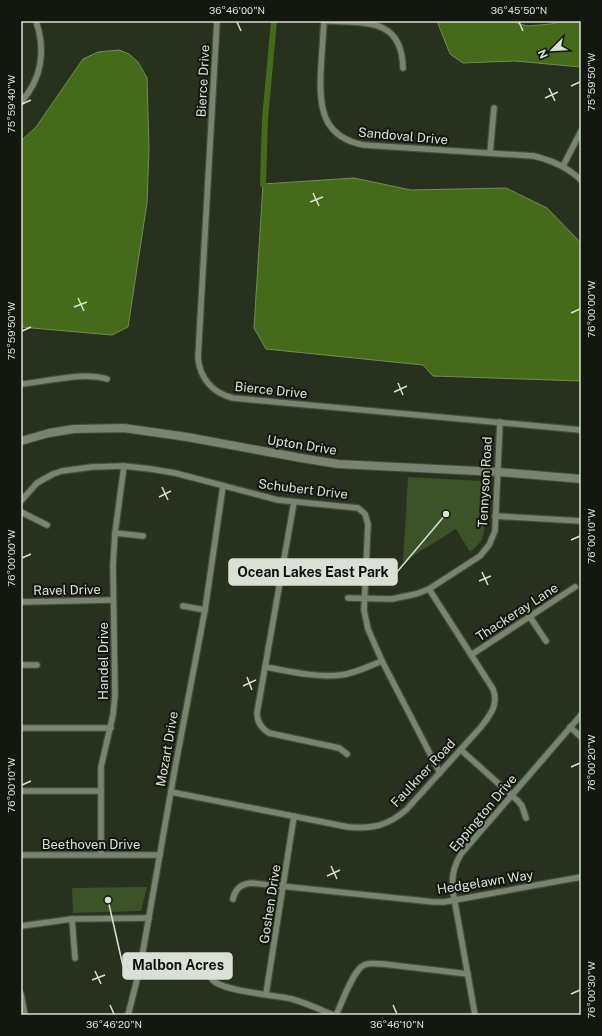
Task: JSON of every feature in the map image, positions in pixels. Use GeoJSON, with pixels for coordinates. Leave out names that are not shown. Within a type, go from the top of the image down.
{"type":"FeatureCollection","features":[{"type":"Feature","properties":{"kind":"main road","name":"Upton Drive"},"geometry":{"type":"LineString","coordinates":[[21,441],[49,433],[74,429],[124,428],[180,436],[338,464],[498,472],[581,479]]}},
{"type":"Feature","properties":{"kind":"street"},"geometry":{"type":"LineString","coordinates":[[21,102],[34,82],[41,61],[42,42],[36,21]]}},
{"type":"Feature","properties":{"kind":"street","name":"Bierce Drive"},"geometry":{"type":"LineString","coordinates":[[217,21],[198,358],[200,371],[207,383],[219,393],[233,398],[581,430]]}},
{"type":"Feature","properties":{"kind":"street","name":"Sandoval Drive"},"geometry":{"type":"LineString","coordinates":[[324,21],[320,86],[321,100],[325,118],[338,134],[350,142],[364,145],[534,156],[563,166],[581,180]]}},
{"type":"Feature","properties":{"kind":"street"},"geometry":{"type":"LineString","coordinates":[[328,21],[370,24],[387,30],[399,46],[403,59],[403,68]]}},
{"type":"Feature","properties":{"kind":"street"},"geometry":{"type":"LineString","coordinates":[[490,153],[494,108]]}},
{"type":"Feature","properties":{"kind":"street"},"geometry":{"type":"LineString","coordinates":[[563,166],[581,131]]}},
{"type":"Feature","properties":{"kind":"street"},"geometry":{"type":"LineString","coordinates":[[21,384],[88,376],[107,379]]}},
{"type":"Feature","properties":{"kind":"street","name":"Tennyson Road"},"geometry":{"type":"LineString","coordinates":[[348,598],[398,598],[416,594],[429,589],[471,562],[485,551],[493,538],[496,516],[500,422]]}},
{"type":"Feature","properties":{"kind":"street","name":"Schubert Drive"},"geometry":{"type":"LineString","coordinates":[[21,501],[37,483],[53,474],[62,471],[92,467],[124,466],[175,473],[260,497],[294,502],[356,507],[365,514],[368,524],[364,599],[364,610],[368,629],[382,661],[440,773]]}},
{"type":"Feature","properties":{"kind":"street","name":"Handel Drive"},"geometry":{"type":"LineString","coordinates":[[100,855],[102,757],[111,728],[115,695],[113,565],[115,533],[124,466]]}},
{"type":"Feature","properties":{"kind":"street","name":"Mozart Drive"},"geometry":{"type":"LineString","coordinates":[[128,1015],[140,968],[205,610],[223,486]]}},
{"type":"Feature","properties":{"kind":"street"},"geometry":{"type":"LineString","coordinates":[[294,502],[257,713],[258,722],[261,727],[269,733],[339,748],[347,754]]}},
{"type":"Feature","properties":{"kind":"street"},"geometry":{"type":"LineString","coordinates":[[21,512],[47,525]]}},
{"type":"Feature","properties":{"kind":"street"},"geometry":{"type":"LineString","coordinates":[[496,516],[581,521]]}},
{"type":"Feature","properties":{"kind":"street"},"geometry":{"type":"LineString","coordinates":[[115,533],[143,536]]}},
{"type":"Feature","properties":{"kind":"street","name":"Thackeray Lane"},"geometry":{"type":"LineString","coordinates":[[471,655],[575,587]]}},
{"type":"Feature","properties":{"kind":"street","name":"Faulkner Road"},"geometry":{"type":"LineString","coordinates":[[171,792],[348,827],[373,828],[395,819],[406,810],[461,750],[491,714],[496,700],[493,689],[429,589]]}},
{"type":"Feature","properties":{"kind":"street","name":"Ravel Drive"},"geometry":{"type":"LineString","coordinates":[[21,602],[113,600]]}},
{"type":"Feature","properties":{"kind":"street"},"geometry":{"type":"LineString","coordinates":[[183,606],[205,610]]}},
{"type":"Feature","properties":{"kind":"street"},"geometry":{"type":"LineString","coordinates":[[530,617],[546,641]]}},
{"type":"Feature","properties":{"kind":"street"},"geometry":{"type":"LineString","coordinates":[[265,667],[312,674],[341,675],[360,670],[382,661]]}},
{"type":"Feature","properties":{"kind":"street"},"geometry":{"type":"LineString","coordinates":[[21,665],[37,665]]}},
{"type":"Feature","properties":{"kind":"street","name":"Eppington Drive"},"geometry":{"type":"LineString","coordinates":[[475,1015],[454,900],[452,877],[457,862],[461,854],[581,715]]}},
{"type":"Feature","properties":{"kind":"street"},"geometry":{"type":"LineString","coordinates":[[570,727],[581,737]]}},
{"type":"Feature","properties":{"kind":"street"},"geometry":{"type":"LineString","coordinates":[[21,728],[111,728]]}},
{"type":"Feature","properties":{"kind":"street"},"geometry":{"type":"LineString","coordinates":[[461,750],[522,806],[526,818]]}},
{"type":"Feature","properties":{"kind":"street"},"geometry":{"type":"LineString","coordinates":[[21,791],[101,791]]}},
{"type":"Feature","properties":{"kind":"street","name":"Goshen Drive"},"geometry":{"type":"LineString","coordinates":[[266,994],[294,816]]}},
{"type":"Feature","properties":{"kind":"street","name":"Beethoven Drive"},"geometry":{"type":"LineString","coordinates":[[21,855],[160,855]]}},
{"type":"Feature","properties":{"kind":"street","name":"Hedgelawn Way"},"geometry":{"type":"LineString","coordinates":[[233,899],[234,894],[239,887],[248,883],[434,902],[454,900],[581,877]]}},
{"type":"Feature","properties":{"kind":"street"},"geometry":{"type":"LineString","coordinates":[[21,926],[72,919],[149,918]]}},
{"type":"Feature","properties":{"kind":"street"},"geometry":{"type":"LineString","coordinates":[[72,919],[75,958]]}},
{"type":"Feature","properties":{"kind":"street"},"geometry":{"type":"LineString","coordinates":[[336,1015],[355,974],[365,964],[383,964],[468,974]]}},
{"type":"Feature","properties":{"kind":"street"},"geometry":{"type":"LineString","coordinates":[[212,978],[217,984],[239,990],[307,1003],[333,1015]]}},
{"type":"Feature","properties":{"kind":"street"},"geometry":{"type":"LineString","coordinates":[[21,994],[25,1015]]}},
{"type":"Feature","properties":{"kind":"shaded area"},"geometry":{"type":"Polygon","coordinates":[[[437,21],[510,21],[527,26],[551,24],[563,21],[581,21],[581,67],[515,61],[463,63],[450,54],[437,21]]]}},
{"type":"Feature","properties":{"kind":"shaded area"},"geometry":{"type":"Polygon","coordinates":[[[119,50],[129,54],[138,62],[147,78],[149,149],[147,203],[128,327],[112,335],[21,327],[21,141],[36,127],[83,59],[98,52],[119,50]]]}},
{"type":"Feature","properties":{"kind":"shaded area"},"geometry":{"type":"Polygon","coordinates":[[[354,178],[411,190],[506,188],[547,208],[581,243],[581,381],[433,376],[423,365],[266,349],[254,328],[263,184],[354,178]]]}},
{"type":"Feature","properties":{"kind":"shaded area"},"geometry":{"type":"Polygon","coordinates":[[[408,477],[483,481],[487,486],[483,536],[481,541],[470,552],[456,529],[403,562],[408,477]]]}},
{"type":"Feature","properties":{"kind":"shaded area"},"geometry":{"type":"Polygon","coordinates":[[[147,887],[141,911],[73,913],[72,888],[147,887]]]}},
{"type":"Feature","properties":{"kind":"waterway"},"geometry":{"type":"LineString","coordinates":[[263,184],[265,119],[274,21]]}},
{"type":"Feature","properties":{"kind":"place","name":"Ocean Lakes East Park"},"geometry":{"type":"Point","coordinates":[446,514]}},
{"type":"Feature","properties":{"kind":"place","name":"Malbon Acres"},"geometry":{"type":"Point","coordinates":[108,900]}}]}
